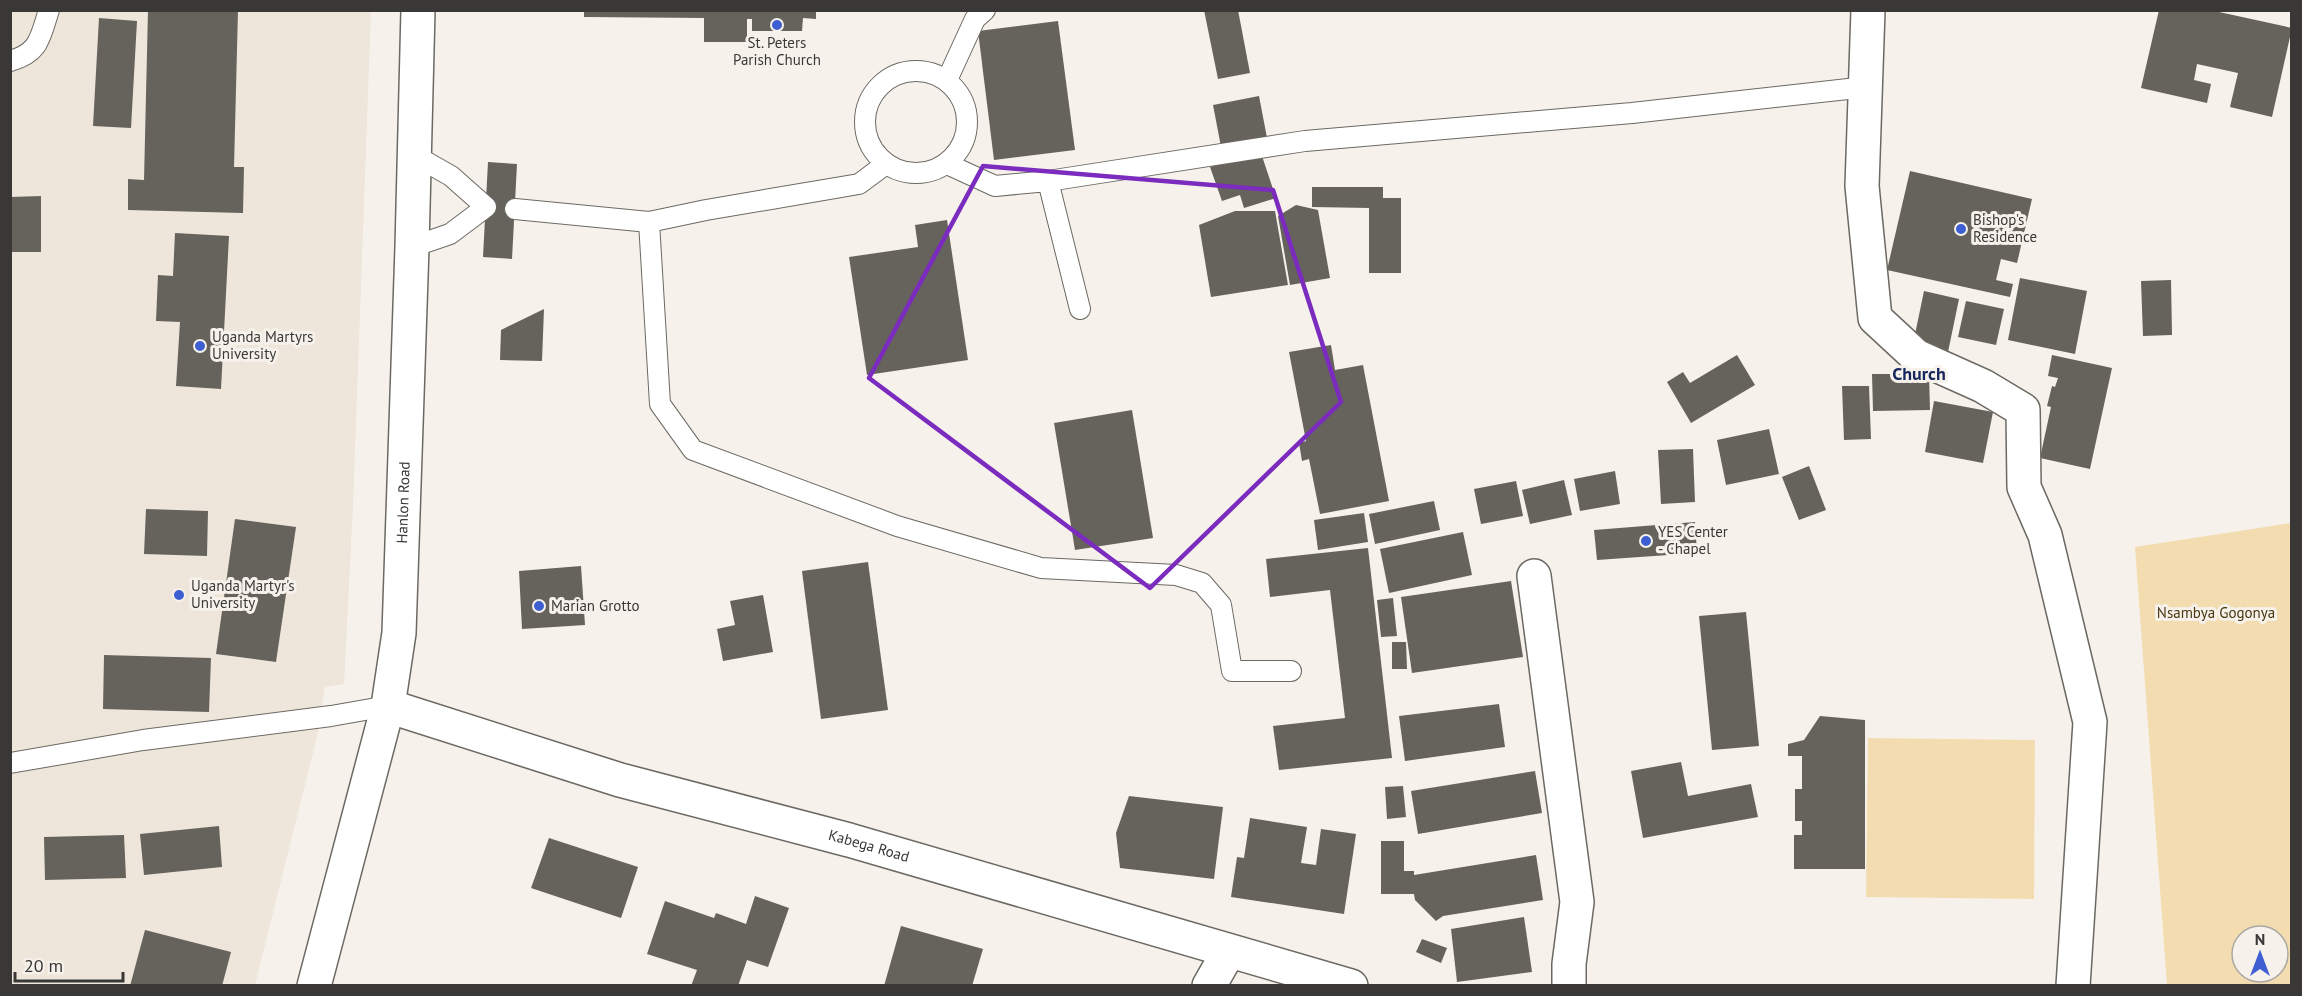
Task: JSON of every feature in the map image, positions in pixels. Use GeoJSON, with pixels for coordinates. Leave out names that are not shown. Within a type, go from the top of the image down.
{"type":"FeatureCollection","features":[{"type":"Feature","properties":{"kind":"street","name":"Hanlon Road"},"geometry":{"type":"LineString","coordinates":[[314,986],[388,706],[399,633],[418,10]]}},
{"type":"Feature","properties":{"kind":"street"},"geometry":{"type":"LineString","coordinates":[[1868,10],[1862,186],[1875,318],[1916,356],[1983,386],[2023,410],[2024,488],[2045,535],[2090,722],[2073,986]]}},
{"type":"Feature","properties":{"kind":"street"},"geometry":{"type":"LineString","coordinates":[[1534,576],[1577,902],[1569,964],[1569,986]]}},
{"type":"Feature","properties":{"kind":"street","name":"Kabega Road"},"geometry":{"type":"LineString","coordinates":[[388,706],[620,780],[849,840],[1351,986]]}},
{"type":"Feature","properties":{"kind":"street"},"geometry":{"type":"LineString","coordinates":[[1209,986],[1229,951]]}},
{"type":"Feature","properties":{"kind":"lane"},"geometry":{"type":"LineString","coordinates":[[10,61],[26,57],[37,47],[49,10]]}},
{"type":"Feature","properties":{"kind":"lane"},"geometry":{"type":"LineString","coordinates":[[947,81],[975,19],[985,10]]}},
{"type":"Feature","properties":{"kind":"lane"},"geometry":{"type":"LineString","coordinates":[[916,70],[933,73],[947,81],[959,92],[966,106],[968,122],[966,138],[959,153],[946,164],[932,171],[916,174],[900,171],[886,164],[874,152],[867,138],[864,122],[867,106],[874,92],[886,81],[900,73],[916,70]]}},
{"type":"Feature","properties":{"kind":"lane"},"geometry":{"type":"LineString","coordinates":[[946,164],[995,186],[1048,182],[1305,141],[1632,113],[1866,87]]}},
{"type":"Feature","properties":{"kind":"lane"},"geometry":{"type":"LineString","coordinates":[[412,247],[450,234],[486,207],[452,176],[414,155]]}},
{"type":"Feature","properties":{"kind":"lane"},"geometry":{"type":"LineString","coordinates":[[515,209],[649,222],[859,184],[886,164]]}},
{"type":"Feature","properties":{"kind":"lane"},"geometry":{"type":"LineString","coordinates":[[1048,182],[1080,309]]}},
{"type":"Feature","properties":{"kind":"lane"},"geometry":{"type":"LineString","coordinates":[[649,222],[660,404],[693,450],[897,526],[1041,567],[1176,575],[1202,583],[1221,604],[1232,672],[1291,672]]}},
{"type":"Feature","properties":{"kind":"lane"},"geometry":{"type":"LineString","coordinates":[[10,763],[143,740],[331,716],[388,706]]}},
{"type":"Feature","properties":{"kind":"highlighted area"},"geometry":{"type":"Polygon","coordinates":[[[983,166],[1273,190],[1341,402],[1150,588],[869,378],[983,166]]]}},
{"type":"Feature","properties":{"kind":"shaded area"},"geometry":{"type":"Polygon","coordinates":[[[10,11],[371,11],[353,506],[344,684],[325,687],[317,737],[255,985],[11,985],[10,11]]]}},
{"type":"Feature","properties":{"kind":"green space","name":"Nsambya Gogonya"},"geometry":{"type":"Polygon","coordinates":[[[2291,523],[2291,985],[2167,985],[2135,547],[2291,523]]]}},
{"type":"Feature","properties":{"kind":"green space"},"geometry":{"type":"Polygon","coordinates":[[[1868,738],[2035,740],[2034,899],[1866,897],[1868,738]]]}},
{"type":"Feature","properties":{"kind":"building"},"geometry":{"type":"Polygon","coordinates":[[[148,10],[238,10],[234,167],[244,167],[243,213],[128,210],[128,179],[144,180],[148,10]]]}},
{"type":"Feature","properties":{"kind":"building","name":"St. Peters Parish Church"},"geometry":{"type":"Polygon","coordinates":[[[584,10],[816,10],[816,19],[803,18],[802,31],[752,31],[752,19],[747,19],[747,42],[704,42],[704,18],[584,17],[584,10]]]}},
{"type":"Feature","properties":{"kind":"building"},"geometry":{"type":"Polygon","coordinates":[[[1204,10],[1238,10],[1250,73],[1218,79],[1204,10]]]}},
{"type":"Feature","properties":{"kind":"building"},"geometry":{"type":"Polygon","coordinates":[[[2159,10],[2210,10],[2292,28],[2272,117],[2230,107],[2238,73],[2197,64],[2194,80],[2211,84],[2207,103],[2141,88],[2159,10]]]}},
{"type":"Feature","properties":{"kind":"building"},"geometry":{"type":"Polygon","coordinates":[[[99,18],[137,21],[131,128],[93,126],[99,18]]]}},
{"type":"Feature","properties":{"kind":"building"},"geometry":{"type":"Polygon","coordinates":[[[1058,21],[1075,150],[994,160],[978,31],[1058,21]]]}},
{"type":"Feature","properties":{"kind":"building"},"geometry":{"type":"Polygon","coordinates":[[[1259,96],[1268,143],[1222,152],[1213,105],[1259,96]]]}},
{"type":"Feature","properties":{"kind":"building"},"geometry":{"type":"Polygon","coordinates":[[[1260,150],[1276,198],[1244,208],[1240,195],[1222,201],[1210,167],[1260,150]]]}},
{"type":"Feature","properties":{"kind":"building"},"geometry":{"type":"Polygon","coordinates":[[[488,162],[517,164],[512,259],[483,257],[488,162]]]}},
{"type":"Feature","properties":{"kind":"building","name":"Bishop's Residence"},"geometry":{"type":"Polygon","coordinates":[[[1910,171],[2032,199],[2017,263],[2001,259],[1996,280],[2013,284],[2010,297],[1887,270],[1910,171]]]}},
{"type":"Feature","properties":{"kind":"building"},"geometry":{"type":"Polygon","coordinates":[[[1312,187],[1383,187],[1383,198],[1401,198],[1401,273],[1369,273],[1369,208],[1312,207],[1312,187]]]}},
{"type":"Feature","properties":{"kind":"building"},"geometry":{"type":"Polygon","coordinates":[[[41,196],[41,252],[10,252],[10,197],[41,196]]]}},
{"type":"Feature","properties":{"kind":"building"},"geometry":{"type":"Polygon","coordinates":[[[1296,205],[1318,210],[1330,278],[1290,285],[1278,216],[1296,205]]]}},
{"type":"Feature","properties":{"kind":"building"},"geometry":{"type":"Polygon","coordinates":[[[1235,211],[1275,211],[1288,285],[1211,297],[1199,225],[1235,211]]]}},
{"type":"Feature","properties":{"kind":"building"},"geometry":{"type":"Polygon","coordinates":[[[947,220],[968,360],[867,375],[849,257],[918,247],[915,225],[947,220]]]}},
{"type":"Feature","properties":{"kind":"building"},"geometry":{"type":"Polygon","coordinates":[[[175,233],[229,236],[221,389],[176,386],[180,322],[156,321],[158,275],[173,276],[175,233]]]}},
{"type":"Feature","properties":{"kind":"building"},"geometry":{"type":"Polygon","coordinates":[[[2020,278],[2087,291],[2075,354],[2008,340],[2020,278]]]}},
{"type":"Feature","properties":{"kind":"building"},"geometry":{"type":"Polygon","coordinates":[[[2171,280],[2172,335],[2143,336],[2141,281],[2171,280]]]}},
{"type":"Feature","properties":{"kind":"building"},"geometry":{"type":"Polygon","coordinates":[[[1924,291],[1959,299],[1948,352],[1913,344],[1924,291]]]}},
{"type":"Feature","properties":{"kind":"building"},"geometry":{"type":"Polygon","coordinates":[[[1966,301],[2004,309],[1996,345],[1958,337],[1966,301]]]}},
{"type":"Feature","properties":{"kind":"building"},"geometry":{"type":"Polygon","coordinates":[[[544,309],[542,361],[500,360],[501,330],[544,309]]]}},
{"type":"Feature","properties":{"kind":"building"},"geometry":{"type":"Polygon","coordinates":[[[1331,345],[1335,370],[1363,365],[1389,501],[1320,514],[1309,459],[1302,461],[1299,443],[1306,441],[1289,352],[1331,345]]]}},
{"type":"Feature","properties":{"kind":"building"},"geometry":{"type":"Polygon","coordinates":[[[1737,355],[1755,385],[1691,423],[1667,382],[1683,372],[1690,383],[1737,355]]]}},
{"type":"Feature","properties":{"kind":"building"},"geometry":{"type":"Polygon","coordinates":[[[2052,355],[2112,368],[2090,469],[2040,458],[2051,407],[2047,406],[2052,386],[2055,387],[2058,378],[2048,376],[2052,355]]]}},
{"type":"Feature","properties":{"kind":"building"},"geometry":{"type":"Polygon","coordinates":[[[1872,374],[1929,374],[1930,410],[1873,411],[1872,374]]]}},
{"type":"Feature","properties":{"kind":"building"},"geometry":{"type":"Polygon","coordinates":[[[1842,386],[1869,386],[1871,439],[1844,440],[1842,386]]]}},
{"type":"Feature","properties":{"kind":"building"},"geometry":{"type":"Polygon","coordinates":[[[1934,401],[1993,412],[1983,463],[1925,452],[1934,401]]]}},
{"type":"Feature","properties":{"kind":"building"},"geometry":{"type":"Polygon","coordinates":[[[1132,410],[1153,538],[1075,550],[1054,423],[1132,410]]]}},
{"type":"Feature","properties":{"kind":"building"},"geometry":{"type":"Polygon","coordinates":[[[1769,429],[1779,474],[1726,485],[1717,440],[1769,429]]]}},
{"type":"Feature","properties":{"kind":"building"},"geometry":{"type":"Polygon","coordinates":[[[1693,449],[1695,502],[1661,504],[1658,450],[1693,449]]]}},
{"type":"Feature","properties":{"kind":"building"},"geometry":{"type":"Polygon","coordinates":[[[1809,466],[1826,510],[1799,520],[1782,477],[1809,466]]]}},
{"type":"Feature","properties":{"kind":"building"},"geometry":{"type":"Polygon","coordinates":[[[1615,471],[1620,504],[1580,511],[1574,479],[1615,471]]]}},
{"type":"Feature","properties":{"kind":"building"},"geometry":{"type":"Polygon","coordinates":[[[1564,480],[1572,515],[1530,524],[1522,490],[1564,480]]]}},
{"type":"Feature","properties":{"kind":"building"},"geometry":{"type":"Polygon","coordinates":[[[1516,481],[1523,516],[1481,524],[1474,489],[1516,481]]]}},
{"type":"Feature","properties":{"kind":"building"},"geometry":{"type":"Polygon","coordinates":[[[1434,501],[1440,530],[1375,544],[1369,514],[1434,501]]]}},
{"type":"Feature","properties":{"kind":"building"},"geometry":{"type":"Polygon","coordinates":[[[146,509],[208,511],[207,556],[144,554],[146,509]]]}},
{"type":"Feature","properties":{"kind":"building"},"geometry":{"type":"Polygon","coordinates":[[[1364,513],[1368,542],[1318,550],[1314,520],[1364,513]]]}},
{"type":"Feature","properties":{"kind":"building"},"geometry":{"type":"Polygon","coordinates":[[[235,519],[296,527],[276,662],[216,654],[235,519]]]}},
{"type":"Feature","properties":{"kind":"building","name":"YES Center - Chapel"},"geometry":{"type":"Polygon","coordinates":[[[1695,522],[1697,553],[1597,560],[1594,530],[1695,522]]]}},
{"type":"Feature","properties":{"kind":"building"},"geometry":{"type":"Polygon","coordinates":[[[1463,532],[1472,575],[1389,593],[1380,549],[1463,532]]]}},
{"type":"Feature","properties":{"kind":"building"},"geometry":{"type":"Polygon","coordinates":[[[1368,548],[1392,758],[1279,770],[1273,726],[1345,718],[1330,590],[1270,597],[1266,559],[1368,548]]]}},
{"type":"Feature","properties":{"kind":"building"},"geometry":{"type":"Polygon","coordinates":[[[868,562],[888,710],[821,719],[802,571],[868,562]]]}},
{"type":"Feature","properties":{"kind":"building"},"geometry":{"type":"Polygon","coordinates":[[[581,566],[585,625],[522,629],[519,571],[581,566]]]}},
{"type":"Feature","properties":{"kind":"building"},"geometry":{"type":"Polygon","coordinates":[[[1511,581],[1523,657],[1412,673],[1401,597],[1511,581]]]}},
{"type":"Feature","properties":{"kind":"building"},"geometry":{"type":"Polygon","coordinates":[[[763,595],[773,652],[723,661],[717,629],[735,625],[730,601],[763,595]]]}},
{"type":"Feature","properties":{"kind":"building"},"geometry":{"type":"Polygon","coordinates":[[[1393,598],[1397,636],[1381,637],[1377,600],[1393,598]]]}},
{"type":"Feature","properties":{"kind":"building"},"geometry":{"type":"Polygon","coordinates":[[[1746,612],[1759,746],[1712,750],[1699,616],[1746,612]]]}},
{"type":"Feature","properties":{"kind":"building"},"geometry":{"type":"Polygon","coordinates":[[[1392,642],[1406,642],[1407,669],[1392,669],[1392,642]]]}},
{"type":"Feature","properties":{"kind":"building"},"geometry":{"type":"Polygon","coordinates":[[[104,655],[211,658],[209,712],[103,709],[104,655]]]}},
{"type":"Feature","properties":{"kind":"building"},"geometry":{"type":"Polygon","coordinates":[[[1499,704],[1505,747],[1405,761],[1399,716],[1499,704]]]}},
{"type":"Feature","properties":{"kind":"building"},"geometry":{"type":"Polygon","coordinates":[[[1820,716],[1865,720],[1865,869],[1794,869],[1794,835],[1802,835],[1802,821],[1795,821],[1795,789],[1802,789],[1802,756],[1788,756],[1788,744],[1804,740],[1820,716]]]}},
{"type":"Feature","properties":{"kind":"building"},"geometry":{"type":"Polygon","coordinates":[[[1681,762],[1688,796],[1751,784],[1758,817],[1643,838],[1631,771],[1681,762]]]}},
{"type":"Feature","properties":{"kind":"building"},"geometry":{"type":"Polygon","coordinates":[[[1535,771],[1542,813],[1418,834],[1411,791],[1535,771]]]}},
{"type":"Feature","properties":{"kind":"building"},"geometry":{"type":"Polygon","coordinates":[[[1403,786],[1406,817],[1387,819],[1385,787],[1403,786]]]}},
{"type":"Feature","properties":{"kind":"building"},"geometry":{"type":"Polygon","coordinates":[[[1129,796],[1223,807],[1214,879],[1120,868],[1116,833],[1129,796]]]}},
{"type":"Feature","properties":{"kind":"building"},"geometry":{"type":"Polygon","coordinates":[[[1250,818],[1307,827],[1301,863],[1316,865],[1321,829],[1356,834],[1344,914],[1231,897],[1237,857],[1244,858],[1250,818]]]}},
{"type":"Feature","properties":{"kind":"building"},"geometry":{"type":"Polygon","coordinates":[[[219,826],[222,867],[144,875],[140,834],[219,826]]]}},
{"type":"Feature","properties":{"kind":"building"},"geometry":{"type":"Polygon","coordinates":[[[124,835],[126,878],[45,880],[44,837],[124,835]]]}},
{"type":"Feature","properties":{"kind":"building"},"geometry":{"type":"Polygon","coordinates":[[[549,838],[638,867],[621,918],[531,888],[549,838]]]}},
{"type":"Feature","properties":{"kind":"building"},"geometry":{"type":"Polygon","coordinates":[[[1381,841],[1404,841],[1404,871],[1414,871],[1414,875],[1536,855],[1543,900],[1443,916],[1436,921],[1415,900],[1414,894],[1381,894],[1381,841]]]}},
{"type":"Feature","properties":{"kind":"building"},"geometry":{"type":"Polygon","coordinates":[[[755,896],[789,908],[768,967],[747,960],[738,986],[691,986],[697,970],[647,954],[665,901],[714,918],[716,913],[746,924],[755,896]]]}},
{"type":"Feature","properties":{"kind":"building"},"geometry":{"type":"Polygon","coordinates":[[[1524,917],[1532,972],[1457,982],[1451,929],[1524,917]]]}},
{"type":"Feature","properties":{"kind":"building"},"geometry":{"type":"Polygon","coordinates":[[[901,926],[983,949],[972,986],[884,986],[901,926]]]}},
{"type":"Feature","properties":{"kind":"building"},"geometry":{"type":"Polygon","coordinates":[[[145,930],[231,952],[222,986],[130,986],[145,930]]]}},
{"type":"Feature","properties":{"kind":"building"},"geometry":{"type":"Polygon","coordinates":[[[1422,939],[1447,948],[1441,963],[1416,952],[1422,939]]]}},
{"type":"Feature","properties":{"kind":"place","name":"St. Peters Parish Church"},"geometry":{"type":"Point","coordinates":[777,25]}},
{"type":"Feature","properties":{"kind":"place","name":"Bishop's Residence"},"geometry":{"type":"Point","coordinates":[1961,229]}},
{"type":"Feature","properties":{"kind":"place","name":"Uganda Martyrs University"},"geometry":{"type":"Point","coordinates":[200,346]}},
{"type":"Feature","properties":{"kind":"place","name":"YES Center - Chapel"},"geometry":{"type":"Point","coordinates":[1646,541]}},
{"type":"Feature","properties":{"kind":"place","name":"Uganda Martyr's University"},"geometry":{"type":"Point","coordinates":[179,595]}},
{"type":"Feature","properties":{"kind":"place","name":"Marian Grotto"},"geometry":{"type":"Point","coordinates":[539,606]}},
{"type":"Feature","properties":{"kind":"district","name":"Church"},"geometry":{"type":"Point","coordinates":[1919,374]}}]}
